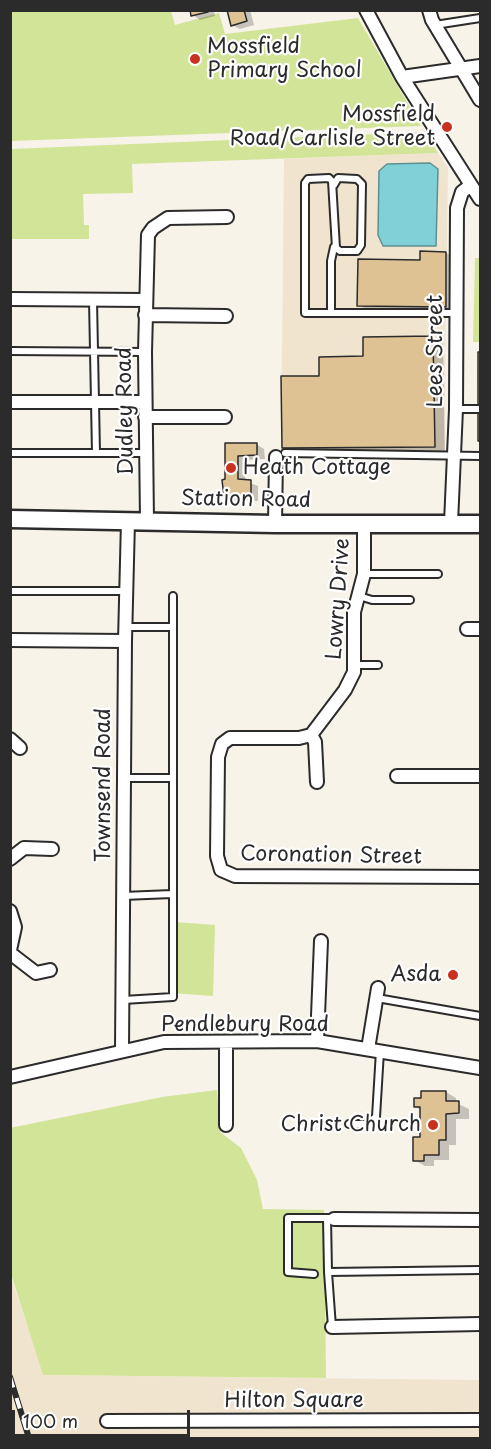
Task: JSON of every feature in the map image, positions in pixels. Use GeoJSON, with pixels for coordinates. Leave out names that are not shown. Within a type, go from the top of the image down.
{"type":"FeatureCollection","features":[{"type":"Feature","properties":{"kind":"main road","name":"Station Road"},"geometry":{"type":"LineString","coordinates":[[10,519],[275,524],[480,524]]}},
{"type":"Feature","properties":{"kind":"street"},"geometry":{"type":"LineString","coordinates":[[366,10],[402,77],[480,199]]}},
{"type":"Feature","properties":{"kind":"street"},"geometry":{"type":"LineString","coordinates":[[429,10],[435,25],[480,100]]}},
{"type":"Feature","properties":{"kind":"street"},"geometry":{"type":"LineString","coordinates":[[402,77],[459,67],[480,66]]}},
{"type":"Feature","properties":{"kind":"street","name":"Lees Street"},"geometry":{"type":"LineString","coordinates":[[451,523],[456,409],[457,208],[462,192],[471,184]]}},
{"type":"Feature","properties":{"kind":"street","name":"Dudley Road"},"geometry":{"type":"LineString","coordinates":[[147,521],[145,300],[148,235],[153,228],[168,218],[176,216],[227,217]]}},
{"type":"Feature","properties":{"kind":"street"},"geometry":{"type":"LineString","coordinates":[[10,299],[145,300]]}},
{"type":"Feature","properties":{"kind":"street"},"geometry":{"type":"LineString","coordinates":[[145,315],[226,316]]}},
{"type":"Feature","properties":{"kind":"street"},"geometry":{"type":"LineString","coordinates":[[10,402],[145,402]]}},
{"type":"Feature","properties":{"kind":"street"},"geometry":{"type":"LineString","coordinates":[[145,417],[225,417]]}},
{"type":"Feature","properties":{"kind":"street"},"geometry":{"type":"LineString","coordinates":[[275,524],[281,455]]}},
{"type":"Feature","properties":{"kind":"street","name":"Townsend Road"},"geometry":{"type":"LineString","coordinates":[[123,1050],[124,640],[128,521]]}},
{"type":"Feature","properties":{"kind":"street","name":"Lowry Drive"},"geometry":{"type":"LineString","coordinates":[[311,735],[345,690],[354,672],[354,612],[364,574],[364,524]]}},
{"type":"Feature","properties":{"kind":"street"},"geometry":{"type":"LineString","coordinates":[[466,629],[480,629]]}},
{"type":"Feature","properties":{"kind":"street"},"geometry":{"type":"LineString","coordinates":[[10,640],[124,640]]}},
{"type":"Feature","properties":{"kind":"street"},"geometry":{"type":"LineString","coordinates":[[311,735],[315,742],[317,782]]}},
{"type":"Feature","properties":{"kind":"street","name":"Coronation Street"},"geometry":{"type":"LineString","coordinates":[[311,735],[299,738],[230,738],[222,744],[218,757],[217,856],[221,870],[236,876],[480,877]]}},
{"type":"Feature","properties":{"kind":"street"},"geometry":{"type":"LineString","coordinates":[[397,776],[480,776]]}},
{"type":"Feature","properties":{"kind":"street"},"geometry":{"type":"LineString","coordinates":[[10,859],[24,848],[52,849]]}},
{"type":"Feature","properties":{"kind":"street"},"geometry":{"type":"LineString","coordinates":[[10,911],[15,927],[10,952],[36,973],[50,970]]}},
{"type":"Feature","properties":{"kind":"street"},"geometry":{"type":"LineString","coordinates":[[317,1041],[321,941]]}},
{"type":"Feature","properties":{"kind":"street"},"geometry":{"type":"LineString","coordinates":[[374,1050],[378,993]]}},
{"type":"Feature","properties":{"kind":"street","name":"Pendlebury Road"},"geometry":{"type":"LineString","coordinates":[[10,1077],[164,1042],[317,1041],[480,1068]]}},
{"type":"Feature","properties":{"kind":"street"},"geometry":{"type":"LineString","coordinates":[[226,1042],[226,1125]]}},
{"type":"Feature","properties":{"kind":"street"},"geometry":{"type":"LineString","coordinates":[[331,1218],[480,1220]]}},
{"type":"Feature","properties":{"kind":"street"},"geometry":{"type":"LineString","coordinates":[[332,1327],[480,1324]]}},
{"type":"Feature","properties":{"kind":"street","name":"Hilton Square"},"geometry":{"type":"LineString","coordinates":[[107,1421],[480,1420]]}},
{"type":"Feature","properties":{"kind":"lane"},"geometry":{"type":"LineString","coordinates":[[435,25],[442,22],[480,18]]}},
{"type":"Feature","properties":{"kind":"lane"},"geometry":{"type":"LineString","coordinates":[[334,185],[329,178],[311,178],[305,183],[305,313],[455,313]]}},
{"type":"Feature","properties":{"kind":"lane"},"geometry":{"type":"LineString","coordinates":[[331,313],[334,185],[338,178],[357,179],[362,184],[361,245],[357,251],[340,251],[334,247]]}},
{"type":"Feature","properties":{"kind":"lane"},"geometry":{"type":"LineString","coordinates":[[93,300],[96,453]]}},
{"type":"Feature","properties":{"kind":"lane"},"geometry":{"type":"LineString","coordinates":[[10,351],[145,352]]}},
{"type":"Feature","properties":{"kind":"lane"},"geometry":{"type":"LineString","coordinates":[[456,409],[480,409]]}},
{"type":"Feature","properties":{"kind":"lane"},"geometry":{"type":"LineString","coordinates":[[10,453],[146,453]]}},
{"type":"Feature","properties":{"kind":"lane"},"geometry":{"type":"LineString","coordinates":[[281,455],[480,456]]}},
{"type":"Feature","properties":{"kind":"lane"},"geometry":{"type":"LineString","coordinates":[[364,574],[438,574]]}},
{"type":"Feature","properties":{"kind":"lane"},"geometry":{"type":"LineString","coordinates":[[10,591],[125,591]]}},
{"type":"Feature","properties":{"kind":"lane"},"geometry":{"type":"LineString","coordinates":[[123,1000],[173,997],[173,596]]}},
{"type":"Feature","properties":{"kind":"lane"},"geometry":{"type":"LineString","coordinates":[[358,596],[372,600],[410,600]]}},
{"type":"Feature","properties":{"kind":"lane"},"geometry":{"type":"LineString","coordinates":[[125,627],[173,627]]}},
{"type":"Feature","properties":{"kind":"lane"},"geometry":{"type":"LineString","coordinates":[[353,665],[378,665]]}},
{"type":"Feature","properties":{"kind":"lane"},"geometry":{"type":"LineString","coordinates":[[124,778],[172,778]]}},
{"type":"Feature","properties":{"kind":"lane"},"geometry":{"type":"LineString","coordinates":[[123,896],[172,894]]}},
{"type":"Feature","properties":{"kind":"lane"},"geometry":{"type":"LineString","coordinates":[[378,993],[480,1016]]}},
{"type":"Feature","properties":{"kind":"lane"},"geometry":{"type":"LineString","coordinates":[[349,1124],[366,1124],[376,1117],[374,1050]]}},
{"type":"Feature","properties":{"kind":"lane"},"geometry":{"type":"LineString","coordinates":[[314,1274],[288,1272],[288,1218],[331,1218],[328,1272],[332,1327]]}},
{"type":"Feature","properties":{"kind":"lane"},"geometry":{"type":"LineString","coordinates":[[328,1272],[480,1270]]}},
{"type":"Feature","properties":{"kind":"shaded area"},"geometry":{"type":"Polygon","coordinates":[[[438,153],[448,168],[444,452],[281,450],[284,159],[438,153]]]}},
{"type":"Feature","properties":{"kind":"shaded area"},"geometry":{"type":"Polygon","coordinates":[[[10,1274],[44,1375],[480,1380],[480,1438],[11,1438],[10,1274]]]}},
{"type":"Feature","properties":{"kind":"green space","name":"Mossfield Primary School"},"geometry":{"type":"Polygon","coordinates":[[[10,11],[171,11],[175,25],[219,13],[225,34],[358,18],[421,126],[11,141],[10,11]]]}},
{"type":"Feature","properties":{"kind":"green space"},"geometry":{"type":"Polygon","coordinates":[[[425,132],[438,153],[132,164],[133,193],[83,194],[84,225],[89,225],[89,239],[11,239],[11,149],[425,132]]]}},
{"type":"Feature","properties":{"kind":"green space"},"geometry":{"type":"Polygon","coordinates":[[[475,258],[480,258],[480,342],[473,342],[475,258]]]}},
{"type":"Feature","properties":{"kind":"green space"},"geometry":{"type":"Polygon","coordinates":[[[175,922],[215,925],[213,996],[171,993],[175,922]]]}},
{"type":"Feature","properties":{"kind":"green space"},"geometry":{"type":"Polygon","coordinates":[[[217,1090],[220,1132],[241,1148],[257,1180],[263,1209],[324,1210],[326,1378],[43,1375],[11,1274],[10,1128],[162,1097],[217,1090]]]}},
{"type":"Feature","properties":{"kind":"water"},"geometry":{"type":"Polygon","coordinates":[[[430,163],[438,169],[436,246],[383,246],[378,235],[379,171],[387,164],[430,163]]]}},
{"type":"Feature","properties":{"kind":"building"},"geometry":{"type":"Polygon","coordinates":[[[190,10],[208,10],[208,12],[191,16],[190,10]]]}},
{"type":"Feature","properties":{"kind":"building"},"geometry":{"type":"Polygon","coordinates":[[[227,10],[244,10],[247,21],[231,26],[227,10]]]}},
{"type":"Feature","properties":{"kind":"building"},"geometry":{"type":"Polygon","coordinates":[[[420,251],[446,252],[446,307],[357,306],[358,259],[420,260],[420,251]]]}},
{"type":"Feature","properties":{"kind":"building"},"geometry":{"type":"Polygon","coordinates":[[[433,336],[435,447],[282,448],[281,376],[319,376],[319,357],[363,356],[363,337],[433,336]]]}},
{"type":"Feature","properties":{"kind":"building"},"geometry":{"type":"Polygon","coordinates":[[[478,352],[480,352],[480,441],[478,441],[478,352]]]}},
{"type":"Feature","properties":{"kind":"building","name":"Heath Cottage"},"geometry":{"type":"Polygon","coordinates":[[[225,443],[257,443],[257,455],[238,456],[238,479],[251,480],[251,497],[224,497],[222,480],[225,479],[225,443]]]}},
{"type":"Feature","properties":{"kind":"building","name":"Christ Church"},"geometry":{"type":"Polygon","coordinates":[[[421,1091],[446,1091],[446,1101],[459,1101],[459,1113],[446,1114],[446,1140],[439,1140],[439,1155],[424,1155],[424,1161],[413,1161],[413,1137],[420,1137],[420,1107],[414,1107],[414,1098],[421,1098],[421,1091]]]}},
{"type":"Feature","properties":{"kind":"railway"},"geometry":{"type":"LineString","coordinates":[[10,1377],[29,1438]]}},
{"type":"Feature","properties":{"kind":"place","name":"Mossfield Primary School"},"geometry":{"type":"Point","coordinates":[195,59]}},
{"type":"Feature","properties":{"kind":"place","name":"Mossfield Road/Carlisle Street"},"geometry":{"type":"Point","coordinates":[447,127]}},
{"type":"Feature","properties":{"kind":"place","name":"Heath Cottage"},"geometry":{"type":"Point","coordinates":[231,468]}},
{"type":"Feature","properties":{"kind":"place","name":"Asda"},"geometry":{"type":"Point","coordinates":[453,975]}},
{"type":"Feature","properties":{"kind":"place","name":"Christ Church"},"geometry":{"type":"Point","coordinates":[433,1125]}}]}
